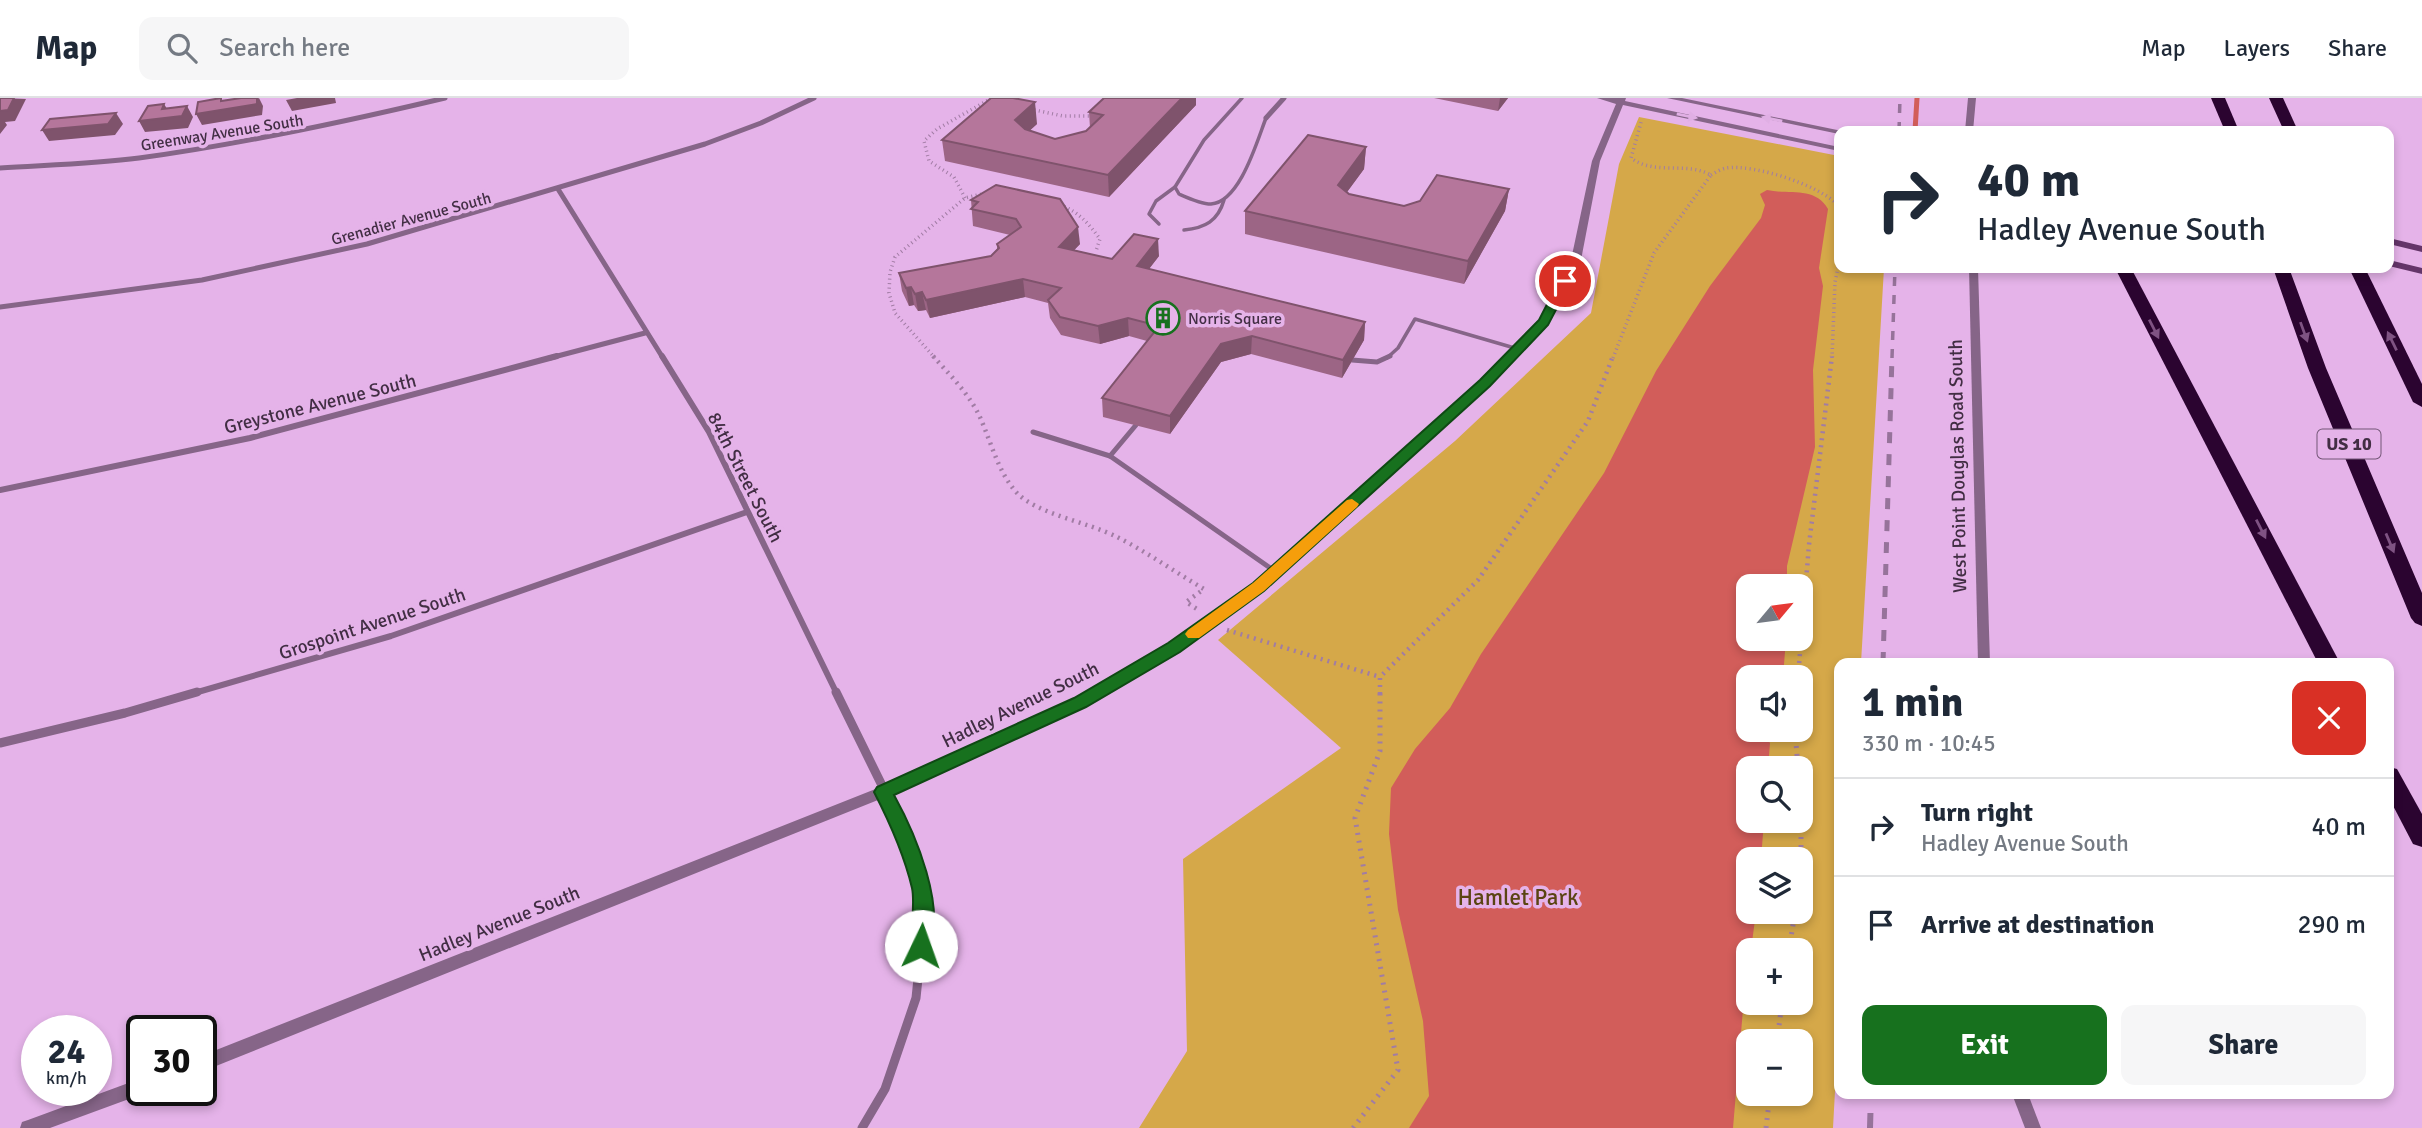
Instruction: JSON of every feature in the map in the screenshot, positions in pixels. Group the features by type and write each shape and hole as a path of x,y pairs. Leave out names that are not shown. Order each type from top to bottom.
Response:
{"highway":[{"path":"2218,98 2230,126"},
{"path":"2276,98 2289,126"},
{"path":"2126,273 2326,658"},
{"name":"US 10","path":"2283,273 2317,368 2422,618"},
{"path":"2359,273 2422,402"},
{"path":"2394,785 2422,838"}],"main road":[{"path":"2394,242 2422,249"},
{"path":"2394,264 2422,271"}],"street":[{"name":"Greenway Avenue South","path":"0,169 136,158 210,147 306,131 445,98"},
{"name":"Grenadier Avenue South","path":"0,307 74,300 231,275 366,244 558,189 783,115 814,98"},
{"path":"1266,118 1284,98"},
{"path":"1601,98 1622,100 1834,148"},
{"path":"1671,98 1834,131"},
{"path":"1969,126 1972,98"},
{"name":"Hadley Avenue South","path":"217,1058 883,792 1080,702 1174,647 1276,572 1485,383 1544,322 1576,260 1596,161 1622,100"},
{"name":"84th Street South","path":"558,189 645,333 709,432 901,824 922,889 924,920 916,998 885,1089 862,1128"},
{"name":"West Point Douglas Road South","path":"1973,273 1984,658"},
{"name":"Greystone Avenue South","path":"0,490 250,438 645,333"},
{"name":"Grospoint Avenue South","path":"0,743 125,713 391,636 747,512"},
{"path":"28,1128 126,1092"},
{"path":"2022,1099 2033,1128"}],"lane":[{"path":"1159,224 1149,214 1151,208 1175,187 1204,140 1242,98"},
{"path":"1184,230 1210,225 1218,218 1224,200 1241,178 1266,118"},
{"path":"1175,187 1179,194 1189,199 1210,204 1224,200"},
{"path":"1352,360 1378,364 1390,360 1415,319 1518,349"},
{"path":"1110,456 1136,425"},
{"path":"1033,432 1110,456 1276,572"}],"path":[{"path":"965,198 953,176 929,163 923,141 937,129 992,98"},
{"path":"985,102 995,105"},
{"path":"1649,108 1639,123 1631,158 1639,165 1652,169 1702,168 1712,175"},
{"path":"1025,109 1063,116 1097,115"},
{"path":"1353,1128 1398,1070 1355,818 1380,751 1380,677 1478,580 1588,421 1654,253 1712,175 1725,169 1744,169 1812,188 1834,198"},
{"path":"1799,665 1809,545 1831,380 1837,273"},
{"path":"1766,1128 1769,1106"}],"green space":[{"name":"Hamlet Park","path":"1639,117 1834,155 1834,273 1884,273 1861,658 1834,658 1833,1128 1139,1128 1187,1051 1183,859 1341,748 1218,640 1455,441 1591,313 1619,164"}],"shaded area":[{"path":"1767,190 1809,194 1823,202 1828,209 1819,268 1823,286 1813,370 1815,447 1787,574 1736,574 1736,651 1785,651 1784,665 1736,665 1736,742 1770,743 1769,756 1736,756 1736,833 1763,833 1762,847 1736,847 1736,924 1754,924 1753,938 1736,938 1736,1015 1743,1015 1741,1029 1736,1029 1733,1128 1409,1128 1429,1096 1423,1021 1398,910 1389,834 1391,788 1415,749 1450,708 1481,654 1604,473 1656,371 1710,286 1761,218 1765,205 1760,194"}],"building":[{"path":"0,98 14,98 8,110 0,111"},
{"path":"221,98 221,101 257,98 257,104 196,114 198,102"},
{"path":"991,98 1035,102 1015,120 1025,129 1055,139 1086,131 1103,115 1089,112 1104,98 1182,98 1108,175 942,140"},
{"path":"164,104 162,109 187,106 182,116 139,121 148,106"},
{"path":"116,113 108,124 42,130 50,119"},
{"path":"1308,135 1366,147 1338,185 1349,194 1404,206 1420,201 1437,175 1509,189 1468,261 1245,211"},
{"name":"Norris Square","path":"996,185 1060,199 1078,227 1059,247 1112,259 1134,234 1158,239 1137,266 1365,322 1343,360 1252,336 1221,344 1170,416 1102,398 1159,326 1128,318 1098,326 1060,317 1048,300 1061,288 1023,279 926,300 922,292 915,294 911,287 906,288 899,273 991,256 999,248 997,244 1021,227 1016,219 971,209 978,202 971,200"}],"waterway":[{"path":"1915,126 1917,98"}],"railway":[{"path":"1899,126 1900,98"},
{"path":"1892,358 1895,273"},
{"path":"1883,658 1892,356"},
{"path":"1870,1128 1871,1099"}],"slow traffic":[{"path":"1193,634 1259,587 1352,504"}],"place":[{"name":"Norris Square","path":"1163,318"}],"route":[{"path":"921,946 924,920 922,889 901,824 883,792 1080,702 1174,647 1259,587 1485,383 1544,322 1565,281"}]}
